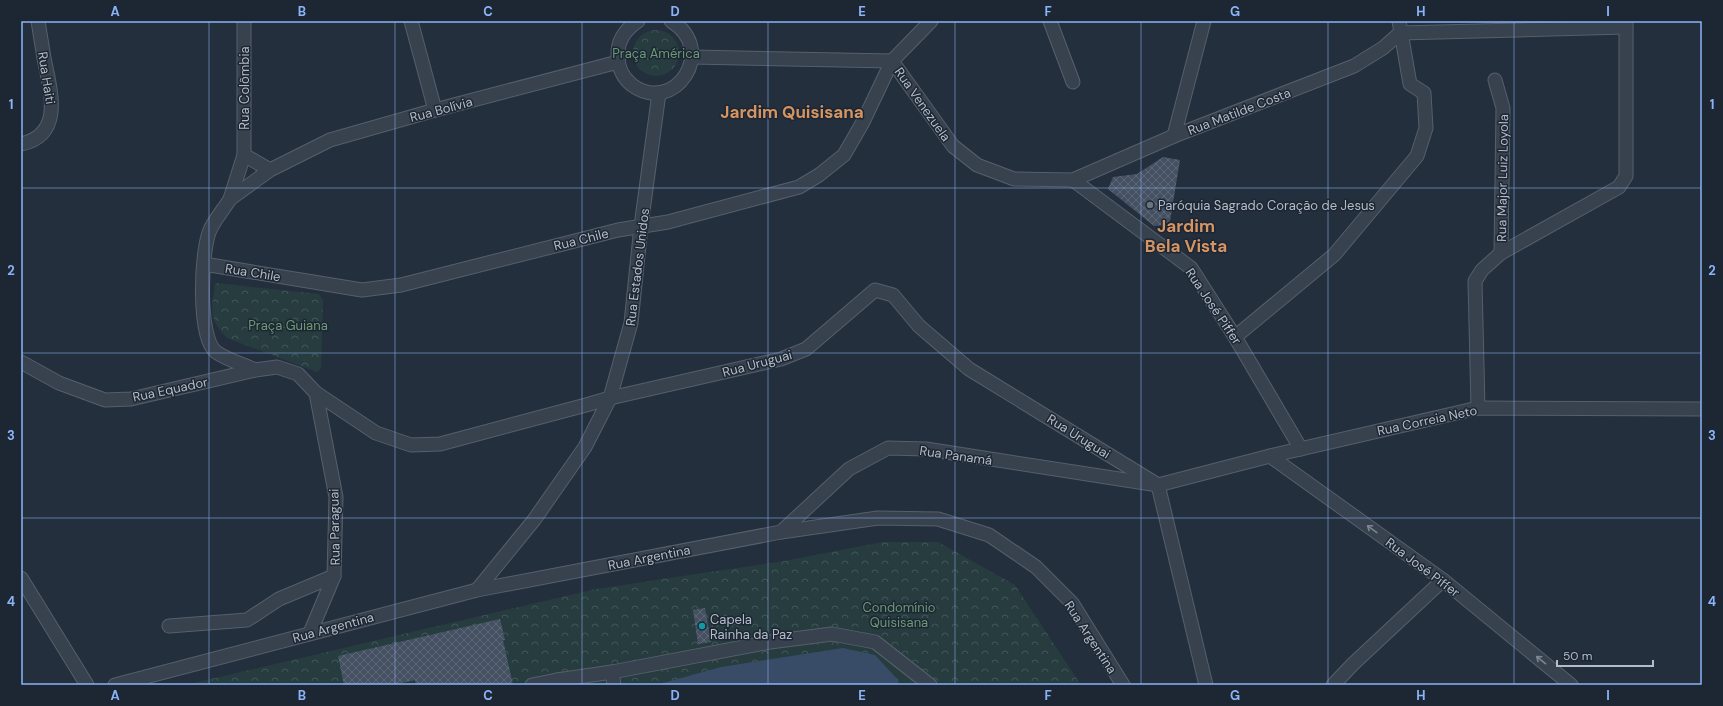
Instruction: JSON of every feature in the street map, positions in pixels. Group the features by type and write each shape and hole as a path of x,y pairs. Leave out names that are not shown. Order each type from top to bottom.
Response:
{"street":[{"name":"Rua Haiti","path":"21,144 32,142 44,131 52,111 52,92 38,21"},
{"name":"Rua Colômbia","path":"230,199 244,155 244,21"},
{"path":"411,21 434,110"},
{"path":"638,21 628,28 621,38 617,50 618,62 622,73 633,85 648,92 659,93 669,90 678,84 686,77 690,67 692,57 690,42 681,23"},
{"name":"Rua Chile","path":"204,264 362,290 402,285 618,230 668,222 799,187 819,175 844,155 863,122 892,61 931,21"},
{"path":"1050,21 1073,82"},
{"path":"1174,136 1204,21"},
{"path":"1235,338 1334,254 1417,156 1426,128 1424,93 1410,84 1399,27 1626,24 1626,176 1619,187 1501,253 1482,270 1475,280 1478,408"},
{"name":"Rua Matilde Costa","path":"1073,180 1174,136 1354,66 1383,48 1399,27"},
{"name":"Rua Venezuela","path":"692,57 892,61 953,146 977,165 1014,179 1073,180"},
{"name":"Rua Bolívia","path":"230,199 270,170 330,140 434,110 618,62"},
{"name":"Rua Major Luiz Loyola","path":"1495,80 1502,108 1501,253"},
{"name":"Rua Estados Unidos","path":"477,590 534,520 585,447 610,398 631,324 641,226 659,93"},
{"path":"244,155 270,170"},
{"name":"Rua José Piffer","path":"1073,180 1191,268 1235,338 1301,449"},
{"path":"230,199 210,230 204,264 202,306 206,332 215,351 255,370"},
{"name":"Rua Uruguai","path":"316,393 376,433 411,445 440,444 610,398 781,359 806,349 875,290 893,295 919,326 969,369 1158,485"},
{"name":"Rua Equador","path":"21,362 59,383 105,400 131,399 255,370 277,367 298,374 316,393"},
{"name":"Rua Paraguai","path":"310,633 334,576 336,497 316,393"},
{"name":"Rua Correia Neto","path":"1158,485 1270,456 1478,408 1702,409"},
{"name":"Rua Panamá","path":"781,532 848,469 888,448 926,449 1158,485"},
{"name":"Rua José Piffer","path":"1270,456 1443,580 1571,685"},
{"path":"1158,485 1206,685"},
{"name":"Rua Argentina","path":"115,685 477,590 781,532 878,518 938,519 989,535 1036,567 1072,603 1123,685"},
{"path":"169,626 247,620 279,599 334,576"},
{"path":"21,578 87,685"},
{"path":"1333,685 1353,664 1443,580"},
{"path":"532,685 557,683 716,651 832,634 875,642 930,685"},
{"path":"612,672 614,685"}],"green space":[{"name":"Praça América","path":"651,30 661,30 669,34 675,40 679,48 679,58 675,66 669,72 661,76 651,76 643,72 637,66 633,58 633,48 637,40 643,34"},
{"name":"Praça Guiana","path":"215,283 319,294 323,300 321,368 317,372 227,338 216,325 212,313"},
{"name":"Condomínio Quisisana","path":"883,542 938,542 1015,585 1081,685 185,685 596,589 784,561"}],"water":[{"path":"843,648 875,655 898,680 899,685 662,685 663,683 721,667"}],"building":[{"name":"Paróquia Sagrado Coração de Jesus","path":"1163,157 1180,160 1170,221 1164,225 1154,226 1108,189 1113,177 1137,174"},
{"name":"Capela Rainha da Paz","path":"705,608 711,642 698,644 693,610"},
{"path":"500,619 513,685 416,685 415,680 392,685 344,685 338,656"}],"place":[{"name":"Paróquia Sagrado Coração de Jesus","path":"1150,205"},
{"name":"Capela Rainha da Paz","path":"702,626"}],"district":[{"name":"Jardim Quisisana","path":"792,112"},
{"name":"Jardim Bela Vista","path":"1186,236"}]}
